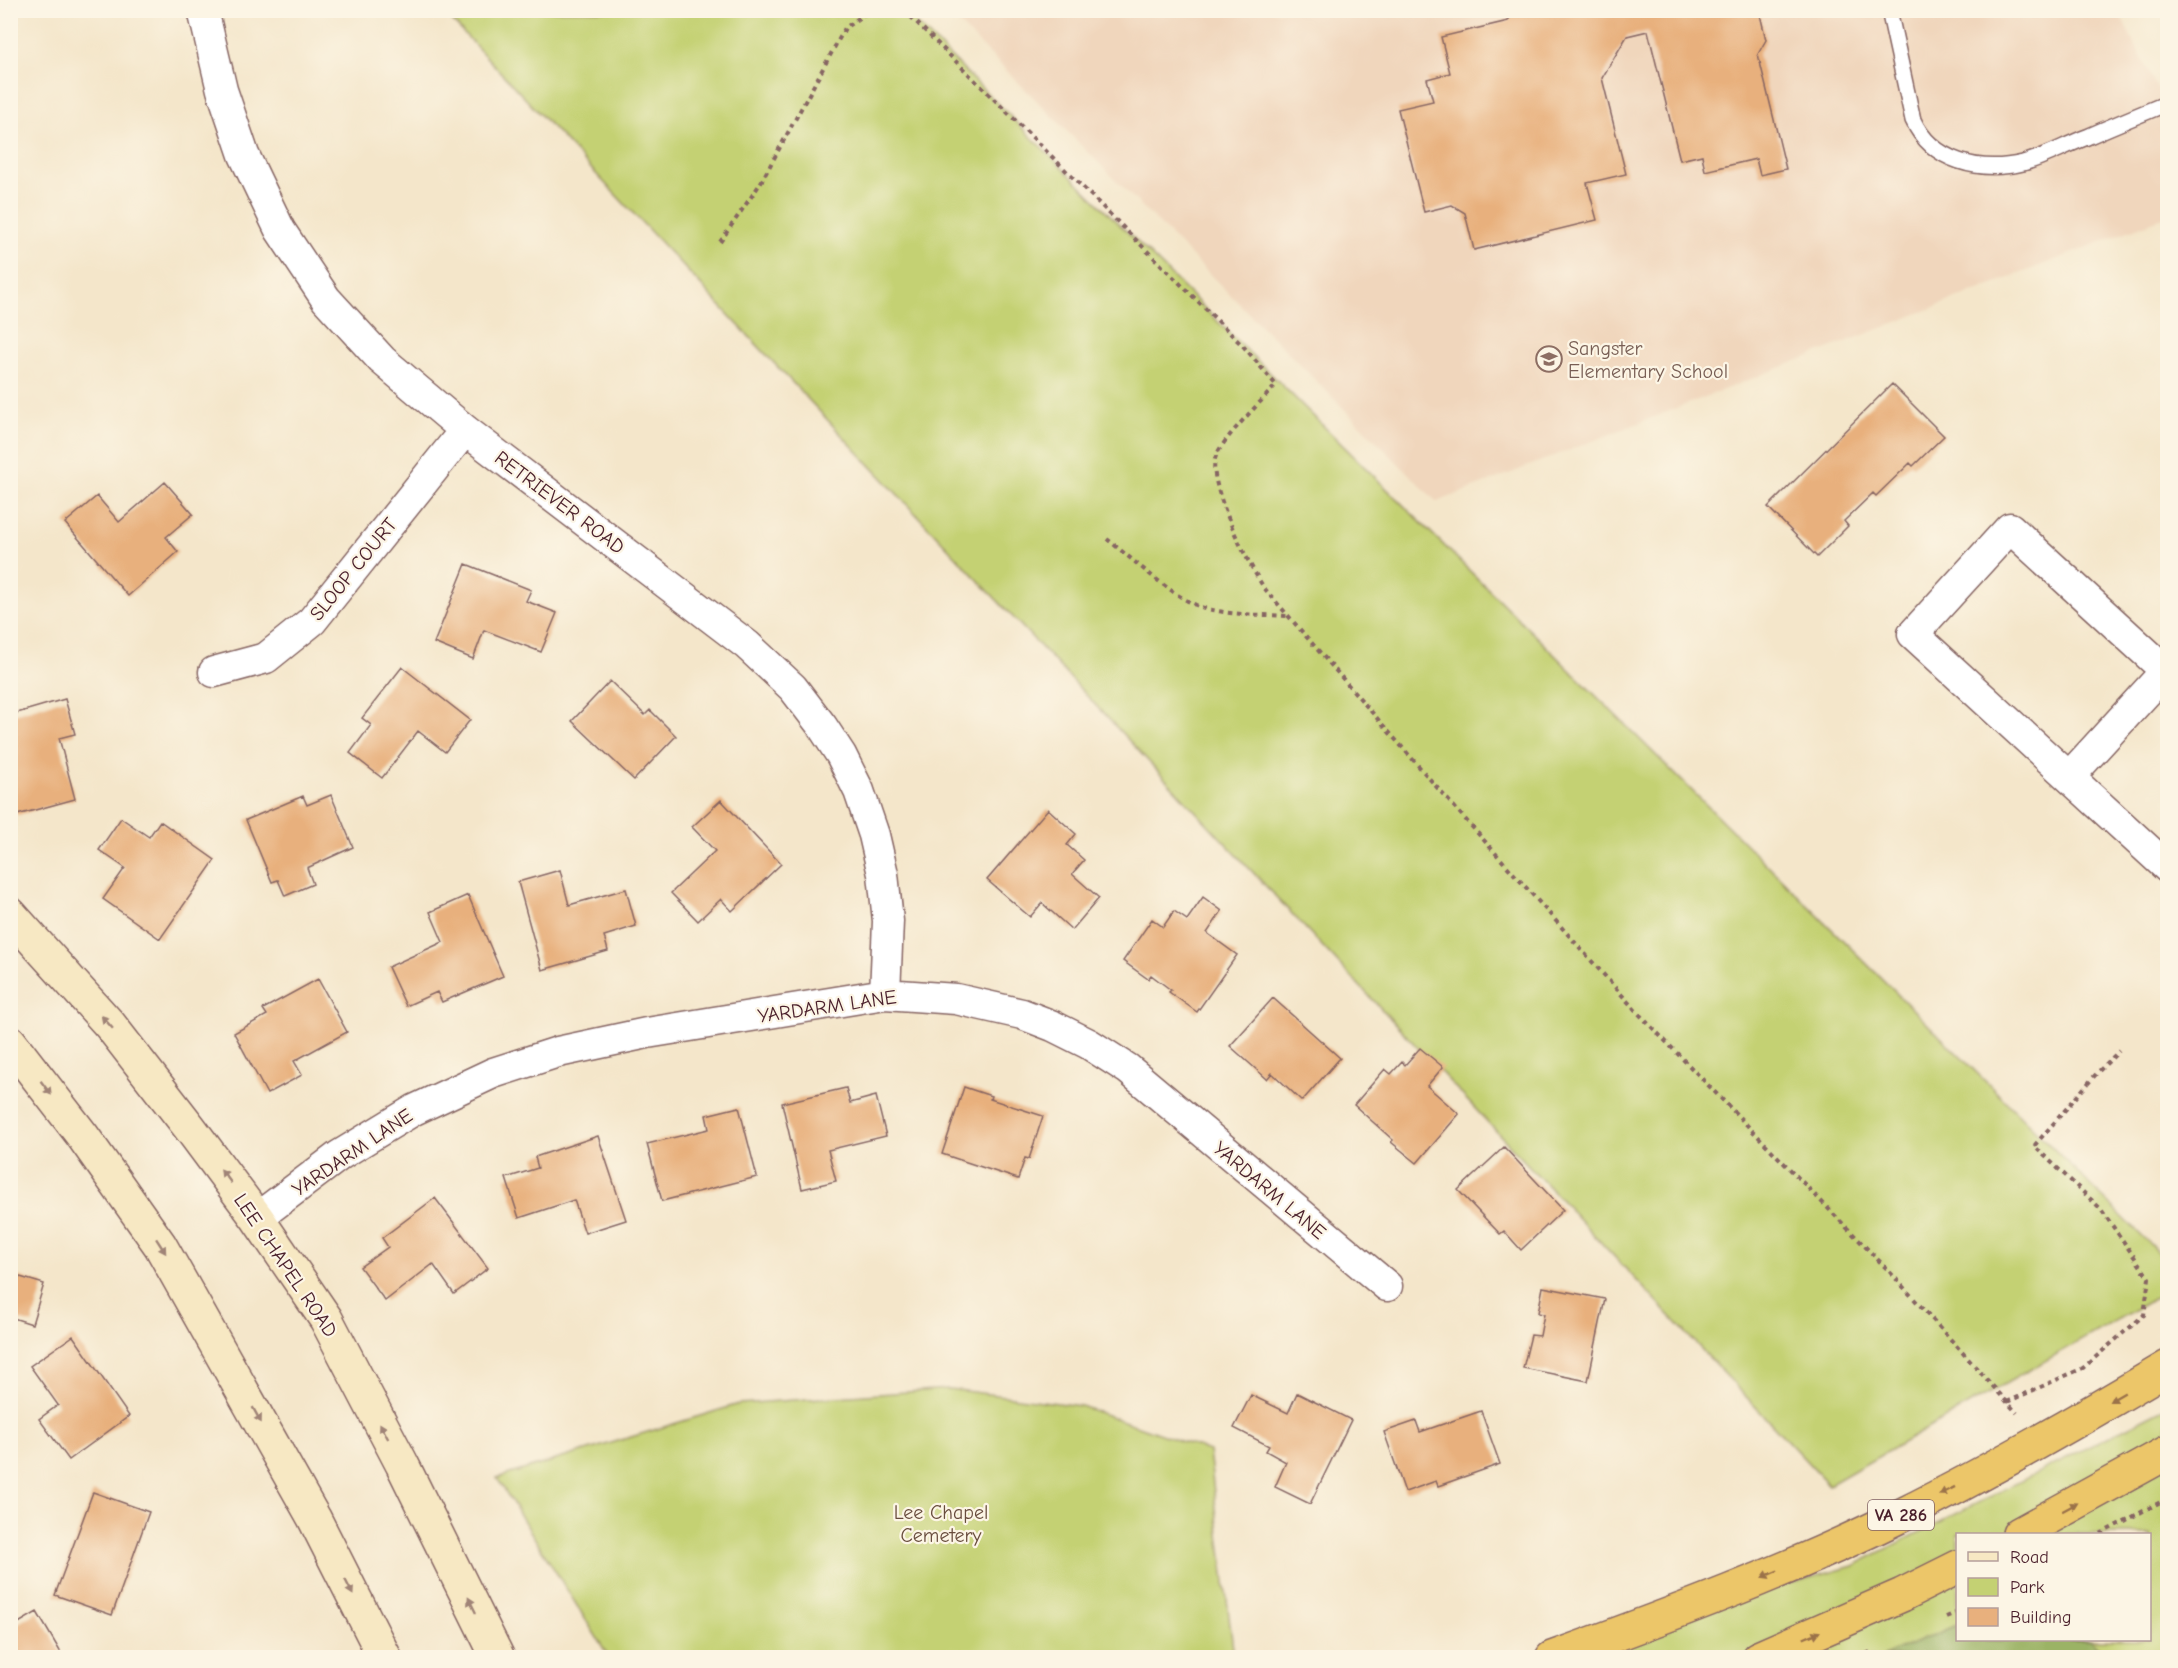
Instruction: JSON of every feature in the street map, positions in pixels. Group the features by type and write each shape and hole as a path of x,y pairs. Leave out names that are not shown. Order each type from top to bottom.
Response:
{"highway":[{"name":"VA 286","path":"1552,1658 1696,1604 1910,1511 2042,1441 2168,1367"},
{"path":"2021,1533 2168,1452"},
{"path":"1758,1658 1902,1595 1956,1568"}],"main road":[{"name":"LEE CHAPEL ROAD","path":"10,914 110,1026 190,1128 257,1218 326,1319 402,1464 498,1658"},
{"path":"10,1042 82,1135 160,1245 314,1518 386,1658"}],"street":[{"name":"RETRIEVER ROAD","path":"203,10 222,90 244,155 280,230 326,298 382,360 465,430 747,645 793,688 822,726 841,755 858,791 883,874 888,921 885,994"},
{"name":"SLOOP COURT","path":"214,672 266,658 301,632 465,430"},
{"path":"2069,777 2166,671 2010,528 1913,634 2168,868"},
{"name":"YARDARM LANE","path":"257,1218 349,1149 414,1110 493,1073 558,1052 647,1033 885,994 956,999 1011,1012 1053,1026 1089,1044 1128,1069 1387,1286"}],"lane":[{"path":"1889,10 1916,128 1930,145 1964,162 1996,166 2023,163 2168,103"}],"path":[{"path":"720,242 760,184 845,28 870,10"},
{"path":"904,10 1244,347 1276,385 1220,447 1214,462 1214,473 1251,568 1287,616 1637,1012 1888,1270 2042,1441"},
{"path":"1107,539 1169,588 1197,605 1227,611 1287,616"},
{"path":"2007,1402 2083,1368 2144,1315 2149,1278 2100,1208 2034,1146 2119,1051"},
{"path":"2102,1533 2168,1498"}],"shaded area":[{"name":"Sangster Elementary School","path":"947,11 2118,11 2167,108 2167,216 1437,502"}],"green space":[{"path":"443,11 904,11 2167,1261 2167,1291 1829,1485"},
{"name":"Lee Chapel Cemetery","path":"949,1389 1081,1406 1209,1451 1234,1657 609,1657 497,1478 739,1404"},
{"path":"2167,1407 2167,1657 1524,1658 1853,1566"},
{"path":"1956,1625 1956,1641 2091,1641 2109,1657 1882,1657"}],"building":[{"path":"1514,10 1759,10 1766,40 1758,54 1786,169 1760,175 1756,159 1705,171 1702,155 1680,160 1648,31 1627,36 1602,78 1626,174 1587,183 1597,220 1474,250 1465,213 1452,205 1424,212 1398,109 1433,101 1427,79 1450,73 1441,37 1508,21"},
{"path":"1892,384 1944,436 1913,466 1910,463 1876,496 1873,493 1844,521 1848,526 1817,557 1768,507"},
{"path":"165,482 193,514 166,537 178,552 128,596 65,523 97,496 119,522"},
{"path":"466,564 531,590 526,601 557,613 541,652 484,630 473,659 434,643"},
{"path":"402,667 470,720 445,752 418,731 382,778 350,753 371,725 362,718"},
{"path":"610,681 645,715 650,710 676,736 634,780 572,721"},
{"path":"65,699 75,734 59,738 75,799 17,815 10,790 10,715"},
{"path":"331,795 353,847 307,868 313,884 285,896 278,880 272,882 246,820 303,796 307,805"},
{"path":"721,800 781,864 732,911 721,899 698,921 671,893 715,851 692,827"},
{"path":"1048,809 1076,834 1067,845 1084,860 1072,874 1099,898 1072,930 1042,903 1030,917 987,880"},
{"path":"121,818 149,837 160,821 215,860 160,939 103,899 125,868 99,850"},
{"path":"560,870 569,905 626,889 636,926 604,936 608,951 542,970 518,882"},
{"path":"468,895 503,976 442,1002 437,992 406,1006 388,967 443,942 430,912"},
{"path":"1203,897 1222,911 1207,933 1237,955 1197,1012 1169,992 1171,990 1151,975 1148,979 1123,961 1152,919 1163,927 1174,911 1187,920"},
{"path":"318,979 347,1032 294,1061 302,1075 267,1094 234,1033 267,1015 263,1009"},
{"path":"1273,998 1340,1058 1302,1101 1272,1073 1267,1079 1230,1046"},
{"path":"1420,1048 1443,1067 1427,1086 1459,1114 1417,1163 1391,1142 1393,1140 1354,1105 1385,1069 1391,1074 1402,1062 1405,1065"},
{"path":"964,1087 991,1096 990,1099 1043,1116 1029,1159 1025,1158 1018,1179 942,1154"},
{"path":"846,1088 850,1103 876,1096 886,1136 828,1150 836,1181 802,1189 782,1103"},
{"path":"739,1107 757,1177 662,1201 647,1144 709,1129 706,1115"},
{"path":"598,1136 626,1220 585,1233 574,1200 519,1218 506,1178 538,1168 535,1157"},
{"path":"1504,1147 1563,1210 1521,1250 1504,1231 1500,1234 1458,1190"},
{"path":"435,1198 488,1268 454,1294 433,1264 385,1301 360,1267 388,1247 382,1238"},
{"path":"10,1274 44,1284 32,1324 10,1317"},
{"path":"1543,1287 1605,1299 1588,1381 1523,1368 1531,1335 1540,1336 1544,1314 1538,1313"},
{"path":"73,1336 129,1416 69,1460 39,1419 58,1405 30,1366"},
{"path":"1297,1393 1351,1420 1310,1504 1275,1487 1286,1462 1266,1451 1269,1446 1234,1428 1251,1395 1288,1413"},
{"path":"1481,1411 1500,1464 1438,1486 1436,1481 1405,1492 1384,1432 1416,1421 1420,1432"},
{"path":"93,1492 149,1512 112,1615 55,1595"},
{"path":"37,1612 64,1658 10,1658 10,1628"}],"place":[{"name":"Sangster Elementary School","path":"1549,359"}]}
